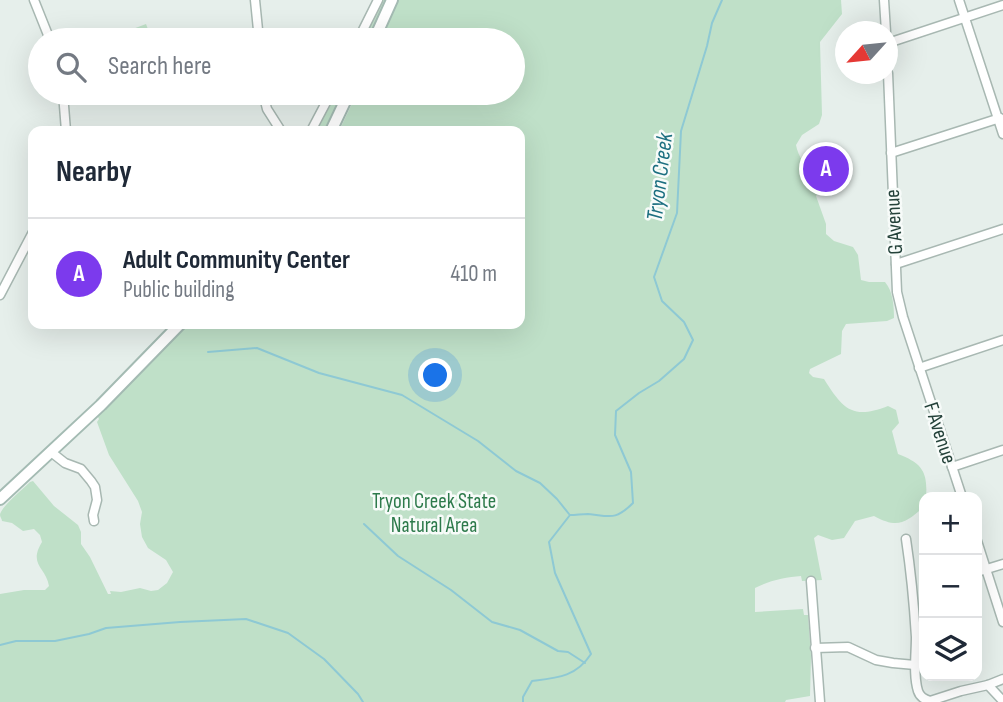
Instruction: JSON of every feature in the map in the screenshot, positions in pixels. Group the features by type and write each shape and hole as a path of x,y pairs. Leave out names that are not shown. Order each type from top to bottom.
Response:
{"main road":[{"path":"379,28 392,0"},
{"path":"333,126 343,105"},
{"path":"0,499 95,410 175,329"}],"street":[{"path":"34,0 45,28"},
{"path":"255,0 258,28"},
{"path":"364,28 378,0"},
{"path":"884,0 885,21"},
{"path":"959,0 1000,118 1003,134"},
{"path":"898,39 1003,5"},
{"name":"G Avenue","path":"888,84 898,301 919,368"},
{"path":"64,105 65,126"},
{"path":"266,105 278,126"},
{"path":"314,126 325,105"},
{"path":"891,153 1000,118"},
{"path":"896,264 1003,229"},
{"path":"0,295 28,241"},
{"path":"919,368 1003,340"},
{"name":"F Avenue","path":"919,368 960,492"},
{"path":"952,467 1003,450"},
{"path":"51,452 65,463 81,469 95,487 97,500 94,521"},
{"path":"906,539 914,593 915,665 919,694 930,701 1003,679"},
{"path":"982,571 1003,564"},
{"path":"982,573 1003,622"},
{"path":"811,581 820,702"},
{"path":"914,593 919,592"},
{"path":"815,648 848,647 876,660 915,665"},
{"path":"988,685 1003,701"}],"green space":[{"path":"380,0 387,0 374,28 367,28"},
{"name":"Tryon Creek State Natural Area","path":"398,0 841,0 842,14 820,42 822,115 819,124 802,135 796,145 809,169 832,185 816,196 826,224 826,234 834,241 853,247 858,255 861,280 885,282 891,294 894,318 887,321 846,324 842,331 841,354 810,369 809,373 813,377 824,379 843,404 857,412 888,406 896,410 899,423 892,431 898,454 913,461 922,470 926,492 919,492 919,511 906,520 895,523 874,516 855,521 844,538 832,540 818,535 814,538 822,580 802,581 801,576 783,578 755,588 755,612 803,609 804,615 808,615 810,696 785,702 0,702 0,594 45,590 49,586 37,561 42,542 40,535 34,529 23,531 12,523 2,521 0,516 8,503 30,482 33,481 54,506 78,525 81,544 108,594 111,594 110,591 140,588 158,590 167,583 173,572 166,560 148,548 142,537 142,512 138,501 109,455 97,415 184,329 525,329 525,126 341,126 351,105 525,105 525,28 385,28"},
{"path":"328,105 339,105 329,126 317,126"}],"waterway":[{"name":"Tryon Creek","path":"523,702 532,681 572,672 591,654 555,573 549,542 570,515 612,516 621,513 633,503 631,472 615,435 616,411 659,381 684,359 693,340 684,322 662,301 654,277 677,213 681,131 712,23 722,0"},
{"path":"208,352 257,348 319,373 402,395 478,441 516,471 540,483 569,514"},
{"path":"364,524 398,556 451,590 492,622 520,630 558,651 568,652 585,663"},
{"path":"0,645 16,641 55,641 106,628 246,619 288,633 324,659 363,702"}],"place":[{"name":"Adult Community Center","path":"826,169"}]}
